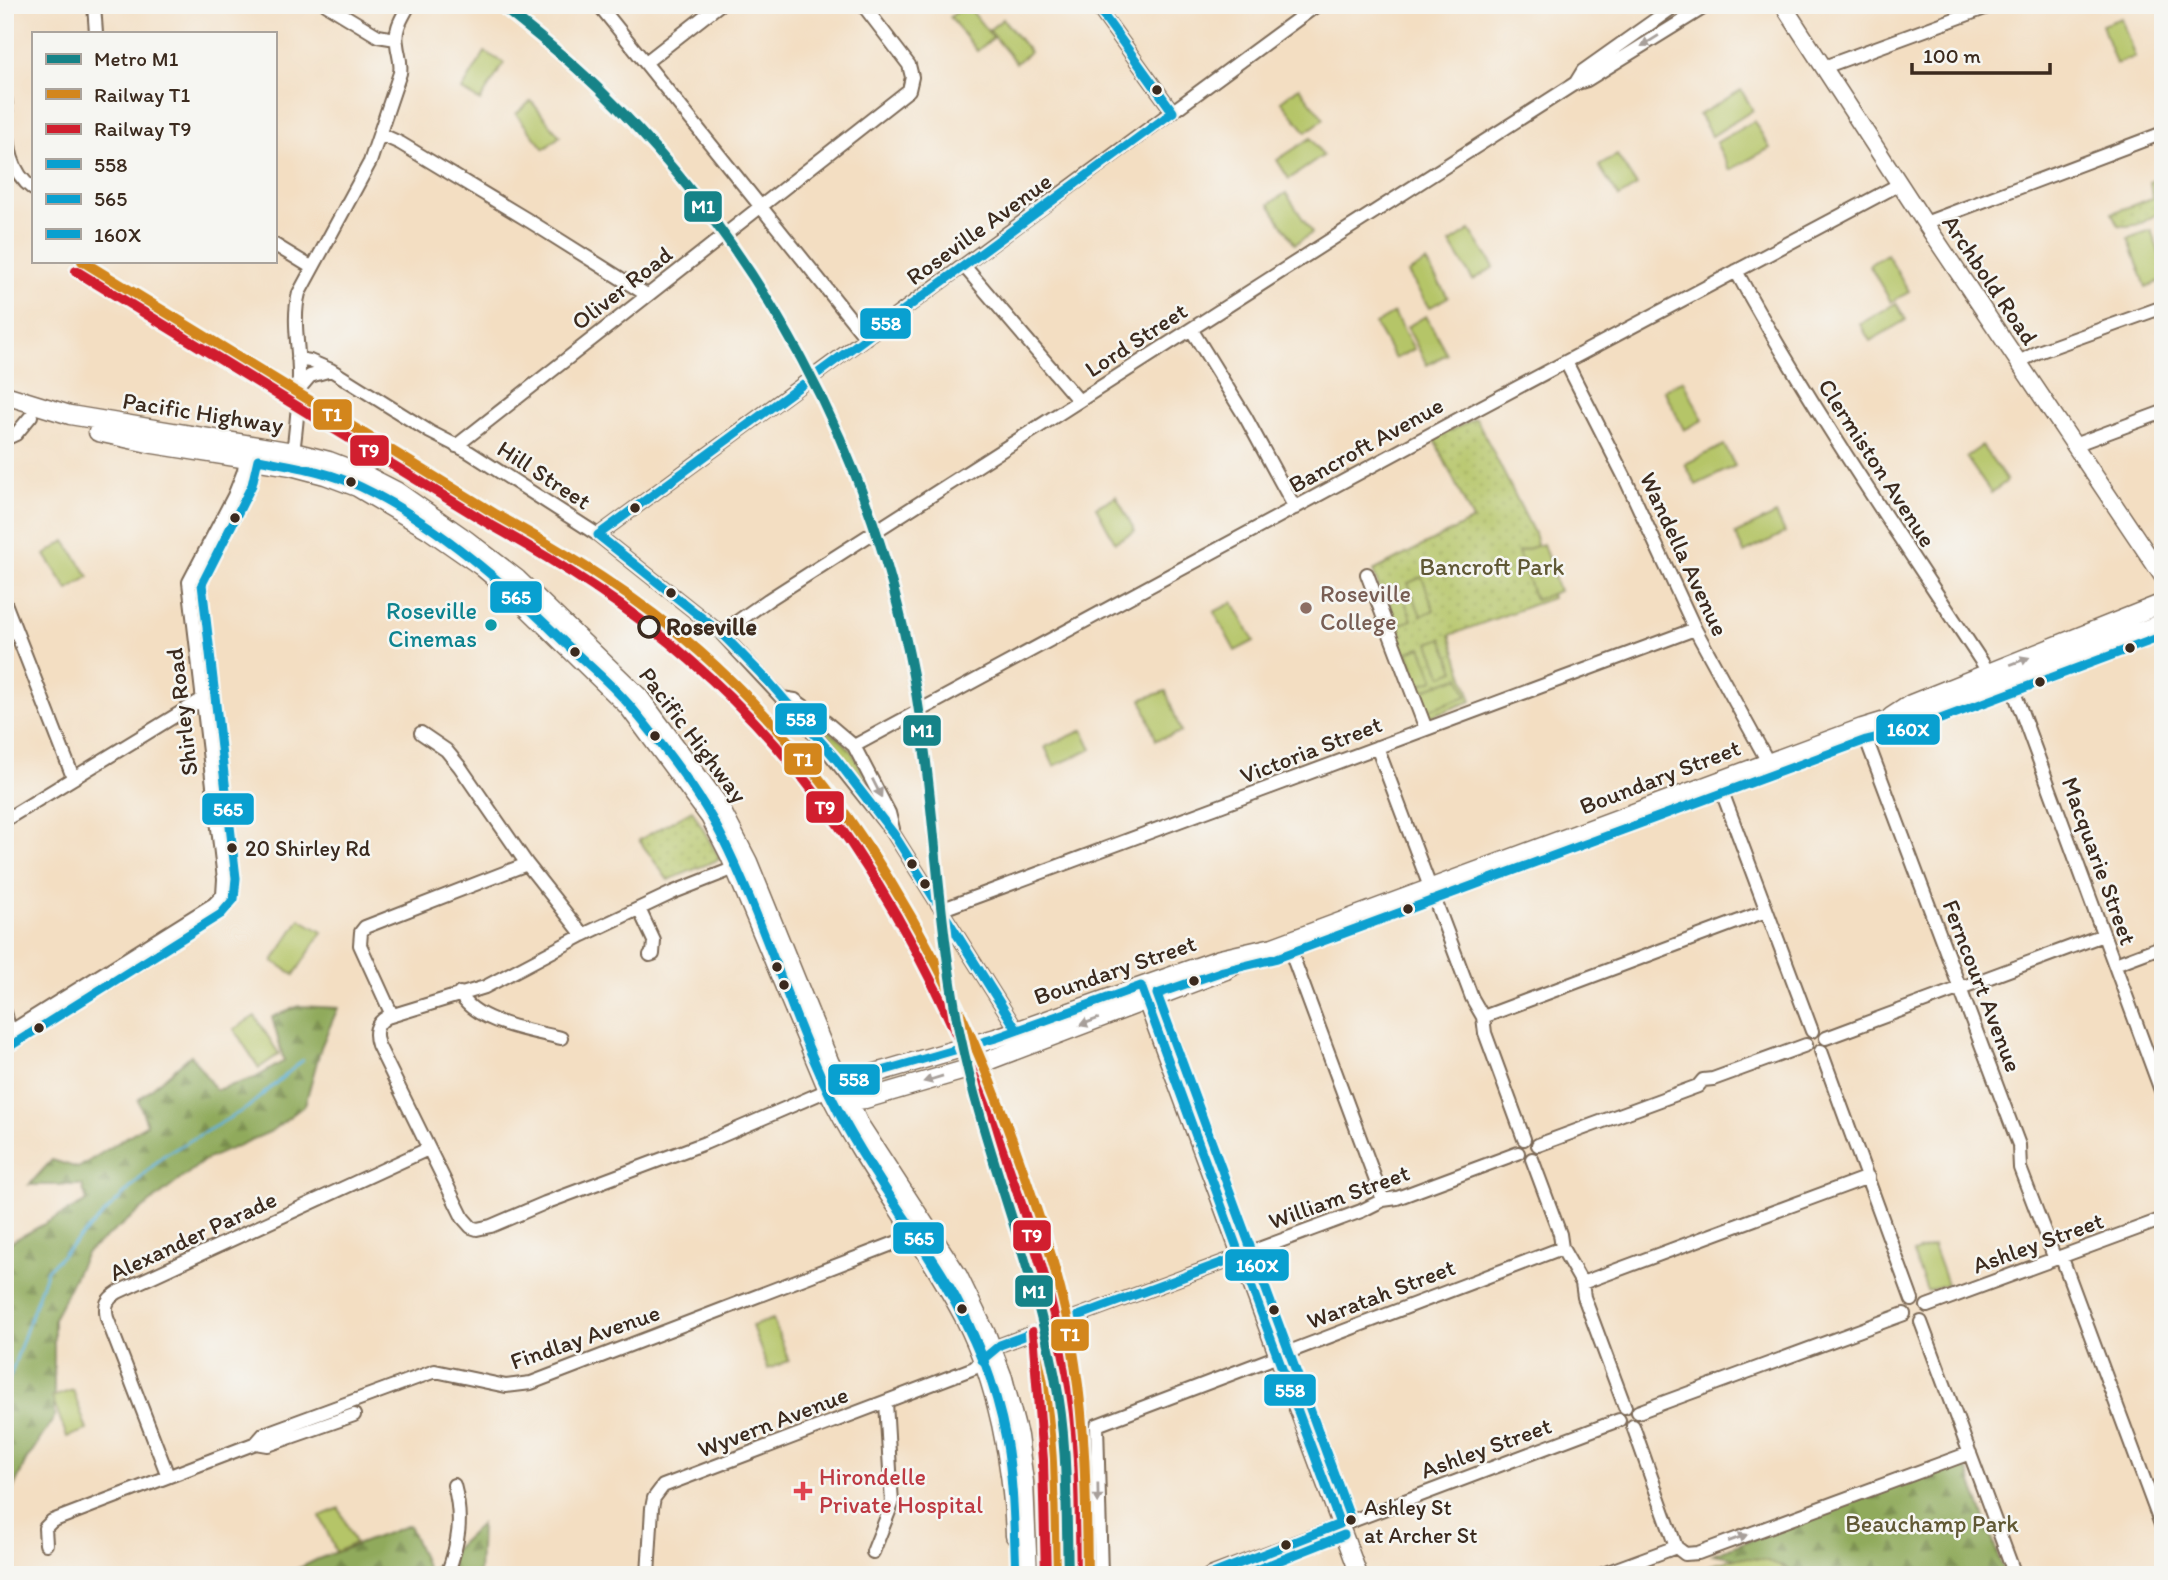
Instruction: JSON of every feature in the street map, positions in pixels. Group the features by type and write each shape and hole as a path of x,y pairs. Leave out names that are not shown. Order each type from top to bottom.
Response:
{"highway":[{"name":"Pacific Highway","path":"5,395 70,415 247,452 292,459 330,461 363,474 397,491 517,579 639,698 718,804 839,1092 851,1137 921,1233 958,1276 988,1356 1011,1406 1024,1482 1028,1575"},
{"name":"Pacific Highway","path":"5,407 31,416 148,443 247,452"},
{"name":"Boundary Street","path":"1885,720 1911,704 2163,603"},
{"name":"Boundary Street","path":"839,1092 858,1077 950,1053 1017,1030 1226,970 1255,953 1768,762 1885,720 1915,716 2163,624"},
{"name":"Boundary Street","path":"839,1092 870,1098 961,1071 1143,993"},
{"name":"Pacific Highway","path":"988,1356 1014,1514 1017,1575"}],"main road":[{"name":"Archbold Road","path":"1783,5 1925,223 2163,577"},
{"path":"1143,993 1359,1575"}],"street":[{"path":"94,5 96,32"},
{"path":"327,5 378,36 396,39"},
{"path":"292,459 301,381 297,303 312,267 370,162 401,67 396,39 398,24 409,5"},
{"path":"599,5 866,338"},
{"path":"646,62 719,5"},
{"name":"Oliver Road","path":"456,446 900,98 912,85 909,65 863,5"},
{"path":"1096,5 1172,112"},
{"name":"Roseville Avenue","path":"598,535 1317,5"},
{"name":"Lord Street","path":"1574,84 1583,71 1676,5"},
{"name":"Lord Street","path":"721,633 768,600 1574,84 1587,80 1708,5"},
{"path":"1824,67 1993,5"},
{"path":"5,97 11,161 17,174 32,188"},
{"path":"1925,223 2163,133"},
{"path":"380,134 400,143 647,295"},
{"name":"Bancroft Avenue","path":"854,746 1900,184"},
{"path":"276,247 312,267"},
{"path":"964,266 1079,401"},
{"name":"Clermiston Avenue","path":"1736,271 1820,417 1989,673"},
{"path":"2019,362 2038,352 2163,307"},
{"path":"1191,329 1295,508"},
{"name":"Hill Street","path":"298,359 331,370 469,452 598,535 721,633 836,759 893,833 1017,1030"},
{"name":"Wandella Avenue","path":"1566,362 1625,478 1695,629 1768,762"},
{"path":"301,381 316,373 331,370"},
{"path":"2074,445 2163,412"},
{"path":"5,439 16,434 31,416"},
{"name":"Shirley Road","path":"8,1033 214,904 223,895 224,878 189,582 234,496 244,471 247,452"},
{"path":"1369,580 1426,729"},
{"path":"6,604 73,777"},
{"name":"Victoria Street","path":"943,909 1695,629"},
{"name":"Macquarie Street","path":"2010,681 2163,1096"},
{"path":"782,698 795,700 854,746 889,813 893,833"},
{"path":"5,820 201,700"},
{"name":"Ferncourt Avenue","path":"1862,728 2019,1145 2020,1168 2053,1254 2063,1261 2163,1530"},
{"path":"421,733 446,750 527,864 583,936"},
{"path":"1377,747 1472,998 1483,1017 1485,1033 1524,1139"},
{"path":"1718,781 1812,1031"},
{"path":"392,1015 360,945 361,932 365,927 527,864"},
{"path":"742,865 639,909 485,987 392,1015 378,1023 376,1039 466,1223 477,1228 491,1226 839,1092"},
{"path":"639,909 654,941 653,954 650,956"},
{"path":"1483,1017 1766,911"},
{"path":"1826,1038 2103,934"},
{"path":"2115,964 2163,946"},
{"path":"1273,947 1292,955 1383,1200"},
{"path":"460,993 464,1003 482,1015 561,1038"},
{"path":"5,1012 8,1033"},
{"path":"1812,1031 1819,1031 1826,1038 1826,1045 1821,1051 1812,1052 1806,1045 1805,1039 1812,1031"},
{"path":"1538,1145 1698,1086 1703,1080 1713,1079 1806,1045"},
{"path":"1821,1051 1912,1300"},
{"path":"1524,1139 1533,1139 1538,1145 1538,1153 1532,1159 1524,1158 1518,1153 1519,1143 1524,1139"},
{"name":"Alexander Parade","path":"168,1476 107,1318 105,1306 108,1300 428,1149"},
{"name":"William Street","path":"988,1356 1000,1345 1361,1211 1383,1200 1397,1198 1518,1153"},
{"path":"1532,1159 1560,1234 1562,1248 1582,1283 1584,1297 1625,1408"},
{"path":"1582,1283 1868,1177"},
{"name":"Ashley Street","path":"1927,1306 2163,1219"},
{"name":"Findlay Avenue","path":"256,1443 259,1438 275,1430 435,1371 506,1386 531,1382 921,1233"},
{"name":"Waratah Street","path":"1101,1575 1097,1425 1562,1248"},
{"path":"1912,1300 1923,1301 1927,1306 1928,1314 1921,1322 1911,1322 1904,1314 1905,1306 1912,1300"},
{"path":"1638,1412 1904,1314"},
{"path":"1921,1322 2015,1575"},
{"name":"Wyvern Avenue","path":"648,1575 652,1508 654,1499 663,1486 974,1368 988,1356"},
{"path":"873,1552 892,1504 887,1402"},
{"path":"1632,1407 1638,1412 1639,1420 1633,1426 1625,1427 1619,1420 1620,1412 1625,1408 1632,1407"},
{"name":"Findlay Avenue","path":"46,1544 45,1528 52,1521 256,1443 268,1445 354,1415"},
{"name":"Ashley Street","path":"1209,1575 1619,1420"},
{"path":"1633,1426 1676,1547 1685,1554 1698,1553 1970,1453"},
{"path":"447,1575 459,1524 460,1509 454,1485"},
{"path":"1600,1575 1676,1547"}],"green space":[{"path":"967,5 993,38 977,51 950,17"},
{"path":"2121,18 2135,57 2116,64 2102,25"},
{"path":"1003,19 1030,52 1016,63 989,30"},
{"path":"485,52 504,63 480,101 462,90"},
{"path":"1299,87 1324,119 1306,132 1281,101"},
{"path":"1741,90 1753,110 1712,136 1699,115"},
{"path":"531,101 560,136 544,149 516,114"},
{"path":"1754,121 1770,148 1730,170 1716,143"},
{"path":"1311,138 1323,156 1289,179 1277,160"},
{"path":"1617,155 1637,186 1619,197 1599,166"},
{"path":"2163,177 2163,209 2137,225 2118,225 2112,213 2152,198 2150,182"},
{"path":"1286,193 1312,233 1295,244 1269,204"},
{"path":"1470,230 1494,267 1473,280 1450,243"},
{"path":"2151,230 2163,263 2163,280 2146,287 2128,238"},
{"path":"1887,254 1909,292 1891,302 1869,265"},
{"path":"1426,262 1448,297 1429,308 1408,273"},
{"path":"1896,303 1906,320 1870,341 1860,324"},
{"path":"1394,313 1414,349 1395,359 1375,324"},
{"path":"1426,316 1447,354 1427,365 1407,327"},
{"path":"1683,380 1703,420 1684,430 1664,390"},
{"name":"Bancroft Park","path":"1476,418 1534,533 1552,598 1450,635 1472,701 1425,718 1373,571 1473,520 1434,439"},
{"path":"1724,445 1735,466 1696,485 1685,464"},
{"path":"1982,446 2007,481 1991,493 1966,457"},
{"path":"1116,496 1135,531 1115,542 1096,507"},
{"path":"1776,514 1785,533 1744,553 1735,534"},
{"path":"65,541 89,577 68,590 45,555"},
{"path":"1543,544 1559,591 1535,600 1518,552"},
{"path":"1422,577 1434,610 1421,616 1408,583"},
{"path":"1399,587 1412,620 1398,625 1385,592"},
{"path":"1233,602 1254,641 1235,651 1214,612"},
{"path":"1442,638 1455,671 1442,676 1429,643"},
{"path":"1421,647 1434,680 1420,685 1408,652"},
{"path":"1460,677 1467,696 1425,711 1418,692"},
{"path":"1166,691 1181,732 1156,740 1142,699"},
{"path":"792,702 852,752 886,815 832,747"},
{"path":"1083,730 1092,749 1054,766 1045,747"},
{"path":"692,810 720,859 668,880 639,840"},
{"path":"300,919 322,932 294,975 273,961"},
{"path":"299,1006 338,1008 321,1047 305,1105 270,1132 205,1160 86,1253 54,1319 54,1418 26,1461 5,1506 5,1245 87,1201 82,1185 29,1185 52,1160 78,1168 147,1124 138,1100 191,1055 216,1090 255,1078 284,1061 272,1017"},
{"path":"255,1016 279,1054 259,1068 234,1029"},
{"path":"1933,1246 1947,1284 1927,1291 1913,1253"},
{"path":"773,1319 789,1361 768,1369 752,1326"},
{"path":"73,1390 87,1430 67,1437 52,1397"},
{"name":"Beauchamp Park","path":"1955,1463 1968,1471 2005,1575 1798,1575 1784,1566 1713,1554"},
{"path":"339,1508 355,1543 336,1552 320,1516"},
{"path":"481,1524 479,1575 285,1575 318,1559 409,1525 429,1573"},
{"path":"1736,1558 1768,1561 1798,1575 1695,1575 1708,1566"}],"waterway":[{"path":"5,1391 47,1270 163,1156 247,1108 303,1060"}],"metro line":[{"name":"M1","path":"500,5 599,89 657,150 710,216 758,285 801,358 838,434 869,512 894,593 913,675 946,945 960,1035 982,1121 1034,1291 1055,1377 1064,1451 1068,1575"}],"rail line":[{"name":"T1","path":"84,262 576,561 652,612 699,651 753,703 802,758 848,817 889,879 926,943 959,1010 989,1078 1042,1228 1065,1309 1079,1390 1085,1469 1087,1575"},
{"name":"T9","path":"76,271 619,604 690,660 744,711 793,766 838,824 915,949 948,1015 977,1083 1030,1231 1053,1311 1067,1392 1073,1470 1075,1575"},
{"name":"T1","path":"1045,1331 1055,1459 1058,1575"},
{"name":"T9","path":"1033,1332 1043,1460 1046,1575"}],"transit line":[{"name":"558","path":"1096,5 1173,112"},
{"name":"558","path":"598,535 1173,112"},
{"name":"565","path":"12,1045 221,914 234,899 236,878 202,584 252,485 258,459 336,477 389,501 468,556 607,681 667,752 712,819 754,908 830,1095 859,1149 946,1280 983,1357 1002,1419 1009,1456 1016,1575"},
{"name":"558","path":"598,535 721,633 768,681 836,759 893,833 1017,1030"},
{"name":"160X","path":"1351,1520 1157,994 1223,971 1277,958 1866,740 1919,727 2163,636"},
{"name":"558","path":"1141,986 1240,1256 1000,1345 982,1360 948,1290 846,1125 828,1090 858,1078 996,1038 1141,986"},
{"name":"558","path":"1240,1256 1340,1524"},
{"name":"558","path":"1210,1575 1340,1524"},
{"name":"160X","path":"1243,1575 1344,1535"}],"place":[{"name":"Roseville College","path":"1306,608"},
{"name":"Roseville Cinemas","path":"491,625"},
{"name":"Roseville","path":"649,627"},
{"name":"20 Shirley Rd","path":"232,848"},
{"name":"Hirondelle Private Hospital","path":"803,1491"},
{"name":"Ashley St at Archer St","path":"1351,1520"}]}
